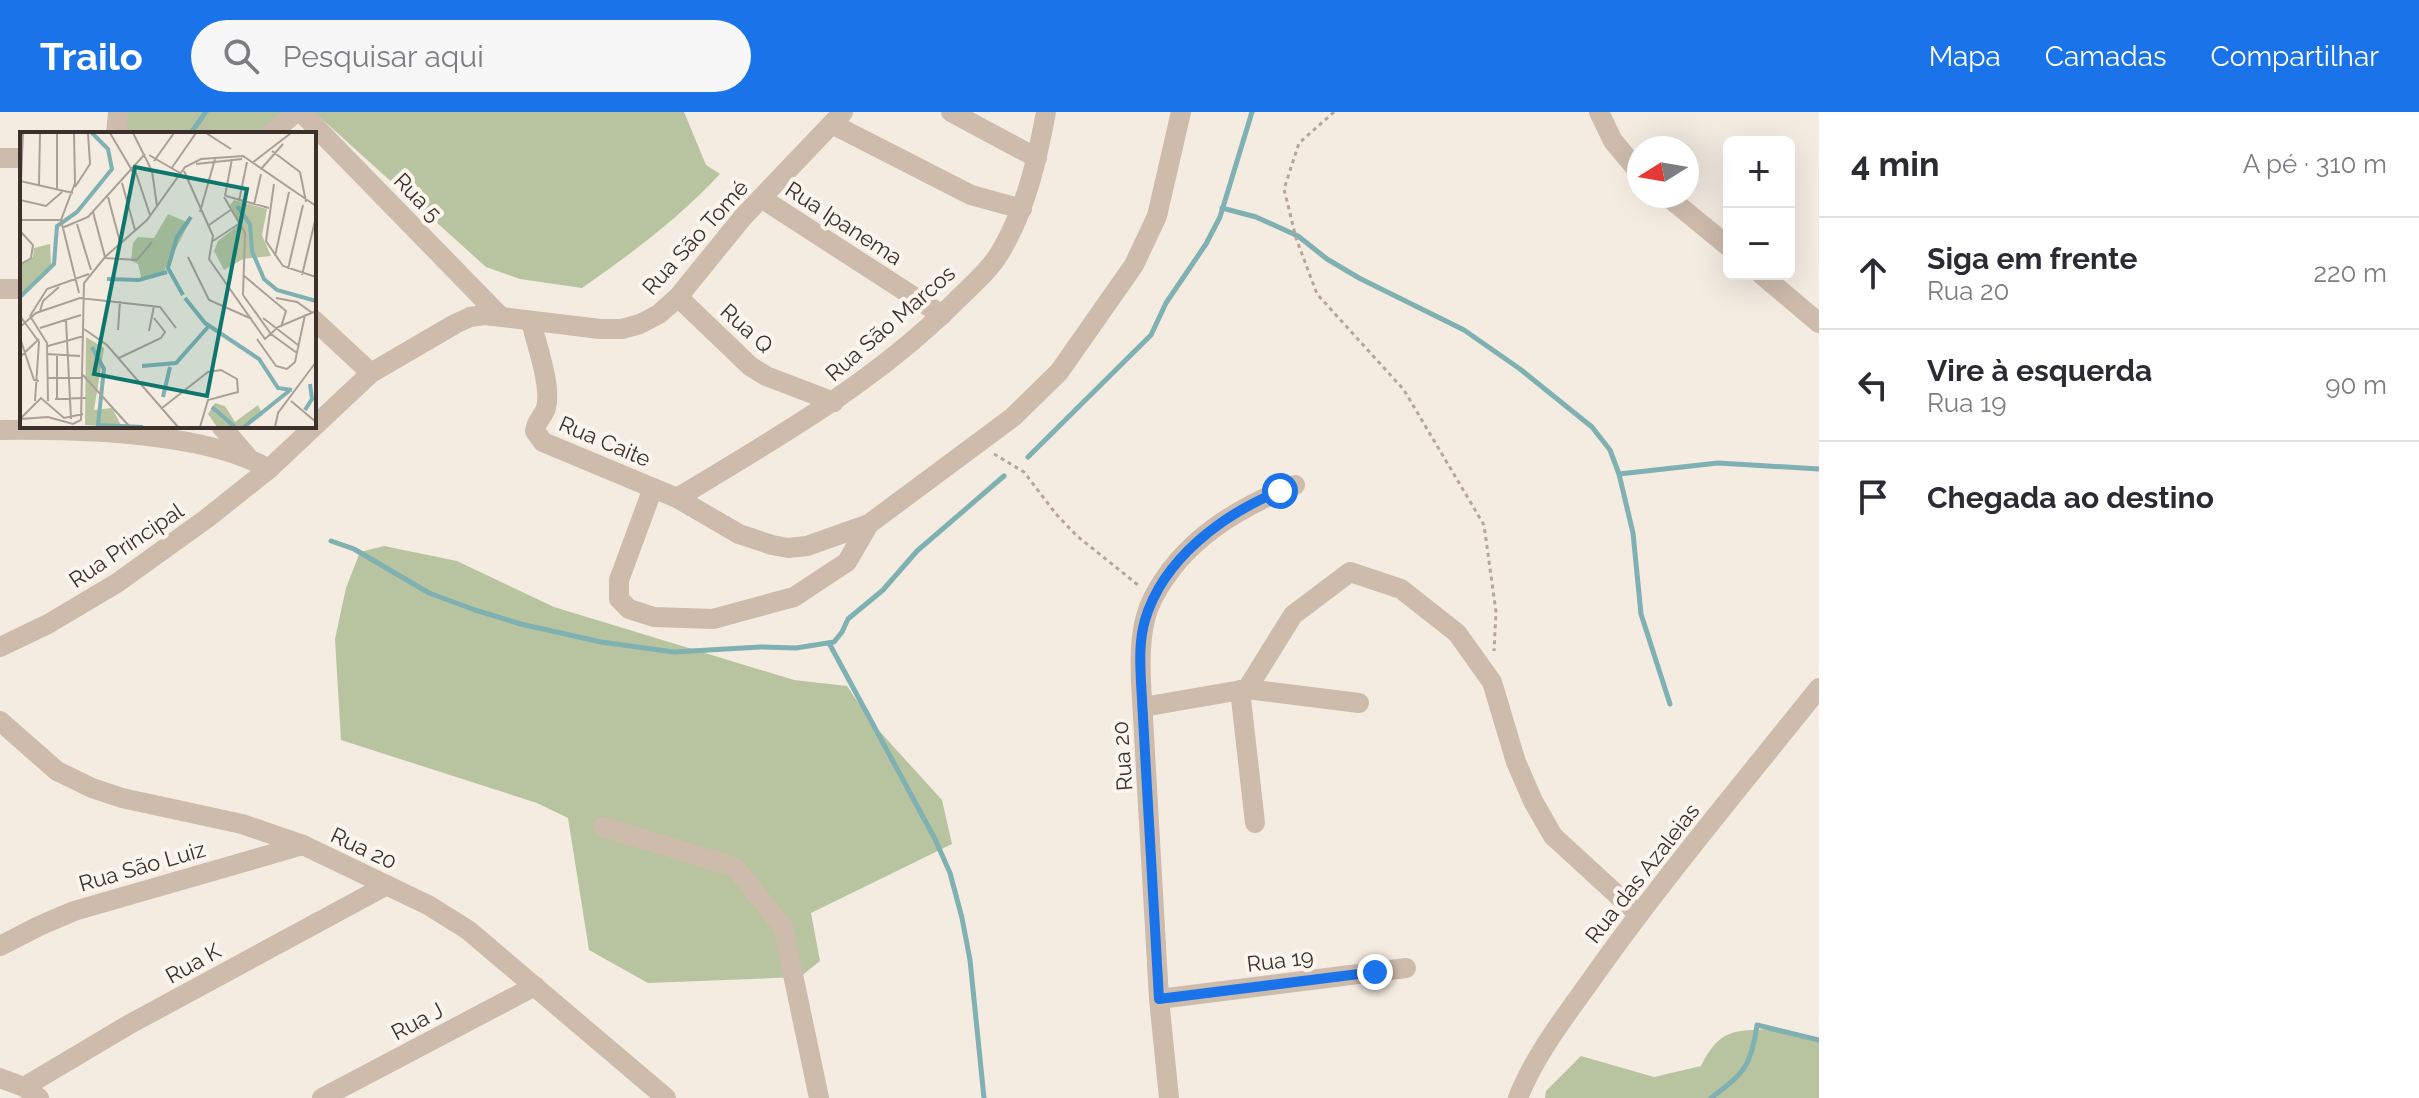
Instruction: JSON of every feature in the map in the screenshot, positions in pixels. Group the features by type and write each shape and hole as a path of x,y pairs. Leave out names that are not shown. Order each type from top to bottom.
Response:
{"street":[{"path":"116,132 118,112"},
{"path":"273,132 298,112"},
{"name":"Rua 5","path":"298,112 500,316"},
{"path":"951,112 1037,158"},
{"name":"Rua São Marcos","path":"677,498 834,402 942,315 1000,254 1022,209 1046,112"},
{"path":"653,488 619,580 619,599 629,609 654,617 713,619 794,597 847,562 869,524 1013,417 1059,372 1134,265 1157,216 1181,112"},
{"path":"1599,112 1613,141 1627,158"},
{"path":"838,118 971,195 1022,209"},
{"name":"Rua São Tomé","path":"316,425 371,373 470,317 500,316 622,329 659,314 678,297 761,198 838,118"},
{"name":"Rua Ipanema","path":"761,198 942,315"},
{"path":"1682,208 1723,242"},
{"path":"1768,280 1819,323"},
{"name":"Rua Q","path":"678,297 750,366 766,376 834,402"},
{"name":"Rua Caite","path":"531,321 546,394 546,410 536,425 537,436 553,446 677,498 739,534 788,548 807,546 869,524"},
{"path":"316,322 371,373"},
{"path":"223,428 247,456"},
{"name":"Rua São Tomé","path":"269,469 313,428"},
{"path":"0,430 61,429 163,438 247,456 269,469"},
{"name":"Rua Principal","path":"0,647 48,624 117,583 269,469"},
{"name":"Rua 20","path":"1169,1098 1159,999 1140,651 1144,623 1153,598 1187,553 1209,531 1233,513 1295,485"},
{"path":"1255,823 1243,690 1293,615 1350,572 1401,589 1457,633 1492,682 1516,762 1553,836 1638,914"},
{"name":"Rua das Azaleias","path":"1518,1098 1548,1041 1638,914 1819,688"},
{"path":"1143,707 1243,690 1359,703"},
{"name":"Rua 20","path":"0,721 57,771 92,788 148,804 242,824 303,845 428,905 468,930 660,1097"},
{"path":"603,827 735,867 783,927 819,1098"},
{"name":"Rua São Luiz","path":"0,946 74,911 303,845"},
{"name":"Rua K","path":"32,1092 130,1024 387,885"},
{"name":"Rua 19","path":"1159,999 1406,968"},
{"name":"Rua J","path":"322,1098 535,986"},
{"path":"0,1078 32,1092"}],"path":[{"path":"1334,112 1299,143 1284,189 1296,238 1317,294 1404,390 1484,525 1496,612 1492,682"},
{"path":"979,444 1024,472 1077,536 1153,598"}],"green space":[{"path":"123,112 305,112 282,132 122,132"},
{"path":"314,112 684,112 706,165 720,174 654,235 582,288 520,279 486,267"},
{"path":"384,546 457,561 554,607 794,680 847,686 872,723 942,800 952,844 811,913 820,961 800,977 648,983 589,950 568,818 537,803 341,740 335,639 346,588 360,552"},
{"path":"1773,1029 1819,1039 1819,1098 1545,1098 1546,1091 1581,1056 1654,1077 1701,1066 1715,1044 1730,1034"}],"waterway":[{"path":"191,132 206,112"},
{"path":"1028,457 1151,335 1166,303 1206,244 1220,217 1252,112"},
{"path":"1222,208 1256,217 1298,236 1327,259 1359,278 1464,330 1520,369 1592,427 1610,450 1619,474 1633,533 1641,614 1670,704"},
{"path":"1619,474 1718,463 1819,469"},
{"path":"331,541 354,549 429,593 521,624 601,642 674,652 796,648 834,642 848,619 883,590 917,551 1004,476"},
{"path":"829,643 935,839 950,873 970,960 984,1098"},
{"path":"1711,1098 1744,1068 1752,1051 1757,1025 1819,1040"}],"route":[{"path":"1280,491 1233,513 1209,531 1170,573 1153,598 1144,623 1140,651 1141,682 1159,999 1375,972"}]}
